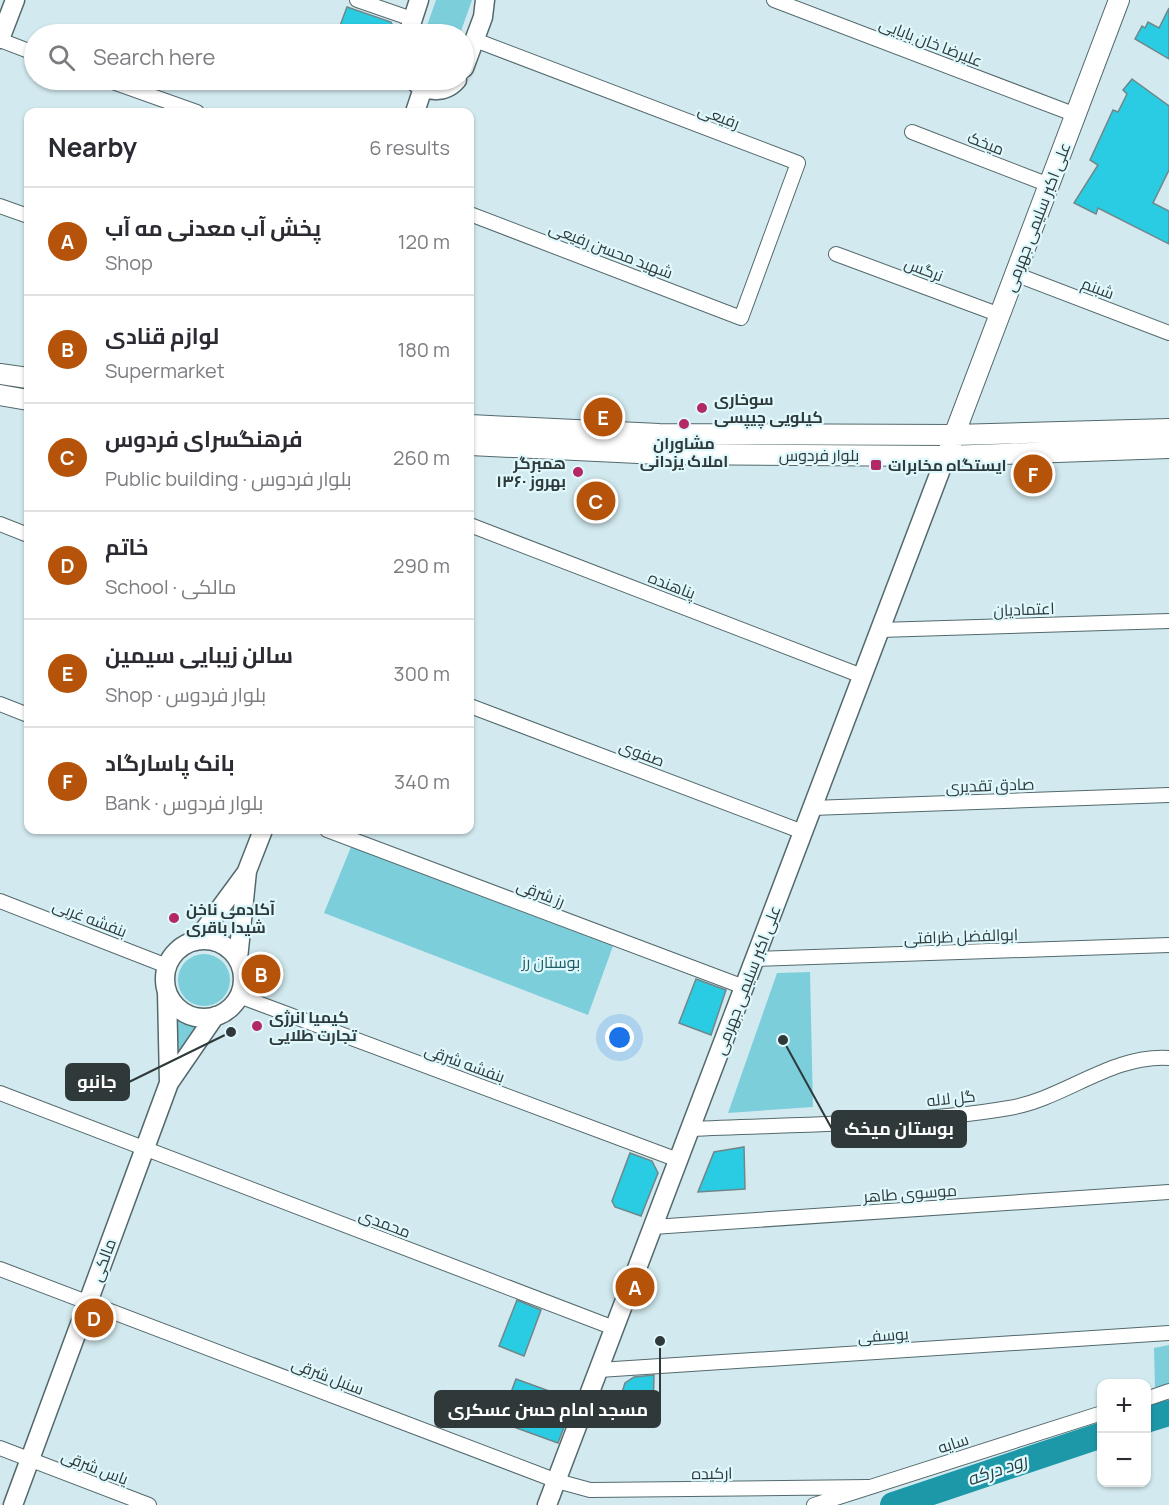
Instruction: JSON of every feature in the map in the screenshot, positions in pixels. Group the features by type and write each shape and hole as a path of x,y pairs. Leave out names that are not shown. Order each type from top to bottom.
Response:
{"main road":[{"name":"علی اکبر سلیمی جهرمی","path":"946,456 1119,0"},
{"path":"0,374 24,377"},
{"path":"0,395 24,399"},
{"name":"بلوار فردوس","path":"474,424 659,434 954,435 1169,429"},
{"name":"بلوار فردوس","path":"474,445 659,454 946,456 1169,448"}],"street":[{"path":"15,0 0,40 24,49"},
{"path":"357,0 404,24"},
{"path":"411,24 419,0"},
{"path":"475,40 486,0"},
{"name":"علیرضا خان بابایی","path":"774,0 1076,115"},
{"name":"رفیعی","path":"475,40 798,163 741,318"},
{"path":"135,90 186,108"},
{"path":"415,108 417,90"},
{"name":"میخک","path":"912,132 1049,185"},
{"path":"0,206 24,215"},
{"name":"شهید محسن رفیعی","path":"474,216 741,318"},
{"name":"نرگس","path":"836,254 1000,315"},
{"name":"شبنم","path":"1015,274 1169,333"},
{"name":"علی اکبر سلیمی جهرمی","path":"547,1505 946,456"},
{"path":"0,524 24,533"},
{"name":"پناهنده","path":"474,527 862,676"},
{"name":"اعتمادیان","path":"880,630 1169,621"},
{"path":"0,704 24,713"},
{"name":"صفوی","path":"474,708 803,832"},
{"name":"صادق تقدیری","path":"812,808 1169,795"},
{"path":"238,959 248,871 262,834"},
{"name":"رز شرقی","path":"338,834 744,987"},
{"path":"196,941 248,871"},
{"name":"بنفشه غربی","path":"0,901 167,966"},
{"path":"196,941 220,943 238,959 243,971 239,996 233,1005 216,1016 203,1018 186,1013 172,1001 167,990 167,966 184,946 196,941"},
{"name":"ابوالفضل ظرافتی","path":"755,959 1169,945"},
{"name":"مالکی","path":"167,990 169,1083"},
{"name":"بنفشه شرقی","path":"239,996 678,1160"},
{"name":"مالکی","path":"13,1505 169,1083 216,1016"},
{"name":"گل لاله","path":"690,1129 923,1117 1012,1108 1141,1058 1169,1058"},
{"name":"محمدی","path":"0,1093 615,1328"},
{"name":"موسوی طاهر","path":"653,1227 1169,1192"},
{"name":"سنبل شرقی","path":"0,1269 557,1480"},
{"name":"یوسفی","path":"598,1370 1169,1333"},
{"path":"1151,1397 1169,1391"},
{"name":"سایه","path":"814,1505 1097,1414"},
{"name":"یاس شرقی","path":"0,1448 149,1505"},
{"name":"ارکیده","path":"557,1480 590,1490 869,1487"}],"green space":[{"path":"436,0 472,0 464,24 428,24"},
{"name":"بوستان رز","path":"351,847 613,946 588,1015 324,913"},
{"path":"199,954 209,954 223,961 230,980 223,999 209,1006 199,1006 189,1002 182,995 178,985 178,975 182,965 189,958"},
{"path":"810,972 813,1107 728,1113 777,973"},
{"path":"175,1019 200,1027 173,1067"},
{"path":"1169,1345 1169,1383 1155,1388 1154,1348"}],"building":[{"path":"347,7 392,24 341,24"},
{"path":"1169,8 1169,59 1135,39 1142,26 1145,28 1148,22 1159,28"},
{"path":"1132,79 1169,106 1169,170 1153,203 1169,211 1169,244 1098,208 1096,214 1074,203 1098,165 1090,160 1113,110 1118,112 1127,94 1123,90"},
{"path":"696,979 726,990 711,1035 679,1023"},
{"path":"744,1147 745,1189 698,1192 714,1152"},
{"path":"630,1153 652,1161 658,1173 641,1216 615,1207 612,1201"},
{"path":"517,1300 541,1310 524,1356 499,1346"},
{"path":"654,1375 653,1412 615,1414 625,1383 634,1377"},
{"path":"516,1379 574,1400 558,1443 500,1422"}],"waterway":[{"name":"رود درکه","path":"1151,1418 1169,1413"},
{"name":"رود درکه","path":"893,1505 1097,1437"}],"place":[{"name":"سوخاری كيلويی چيپسی","path":"702,408"},
{"name":"سالن زیبایی سیمین","path":"603,417"},
{"name":"مشاوران املاک یزدانی","path":"684,424"},
{"name":"ایستگاه مخابرات","path":"876,465"},
{"name":"همبرگر بهروز ۱۳۶۰","path":"578,472"},
{"name":"بانک پاسارگاد","path":"1033,474"},
{"name":"فرهنگسرای فردوس","path":"596,501"},
{"name":"آکادمی ناخن شیدا باقری","path":"174,918"},
{"name":"لوازم قنادی","path":"261,974"},
{"name":"کیمیا انرژی تجارت طلایی","path":"257,1026"},
{"name":"جانبو","path":"231,1032"},
{"name":"بوستان میخک","path":"783,1040"},
{"name":"پخش آب معدنی مه آب","path":"635,1287"},
{"name":"خاتم","path":"94,1318"},
{"name":"مسجد امام حسن عسکری","path":"660,1341"}]}
